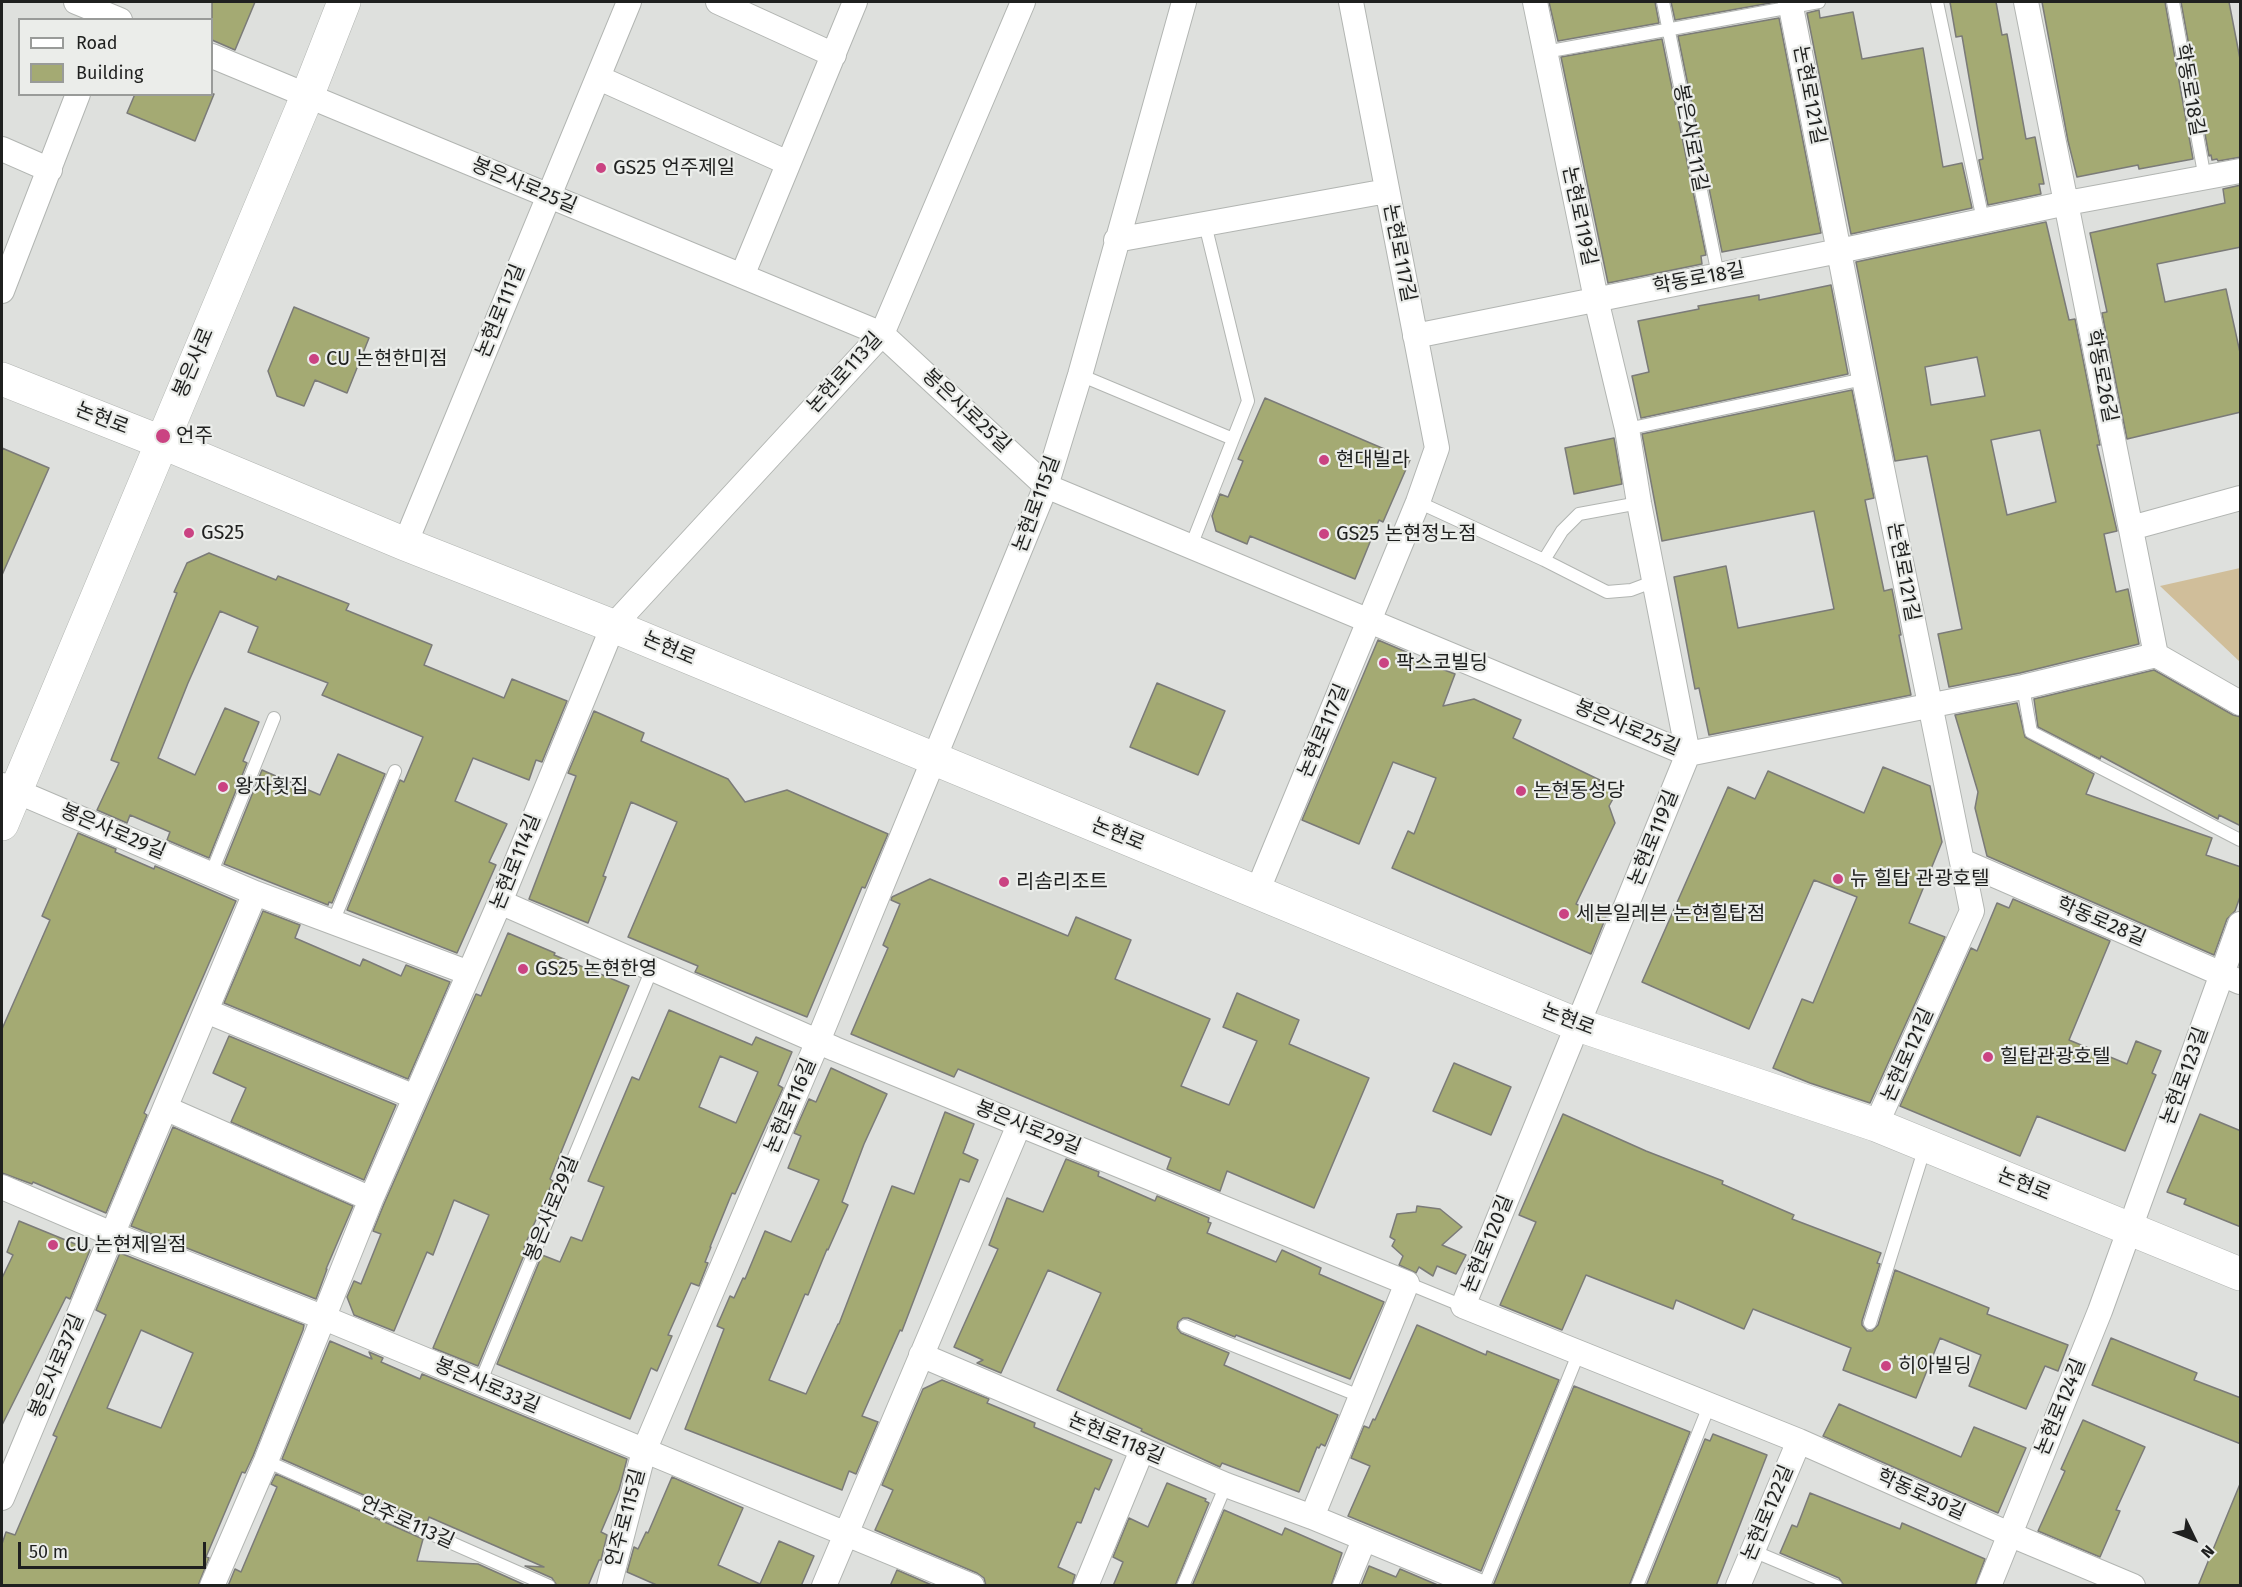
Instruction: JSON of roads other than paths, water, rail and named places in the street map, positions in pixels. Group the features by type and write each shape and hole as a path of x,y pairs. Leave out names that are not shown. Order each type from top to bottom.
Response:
{"main road":[{"name":"봉은사로","path":"2,824 9,788 161,442 308,94 344,2"},
{"name":"논현로","path":"2,379 161,442 405,544 613,626 1578,1025 1876,1125 2241,1274"}],"street":[{"path":"76,2 112,18"},
{"name":"논현로111길","path":"405,544 629,2"},
{"path":"718,2 834,54"},
{"path":"742,276 855,2"},
{"name":"논현로113길","path":"613,626 882,334 1023,2"},
{"name":"논현로115길","path":"935,759 1046,486 1080,375 1184,2"},
{"name":"논현로117길","path":"1257,892 1370,621 1418,502 1437,447 1351,2"},
{"name":"논현로119길","path":"1535,2 1596,299 1627,429 1639,503 1688,754 1578,1025"},
{"name":"학동로26길","path":"2026,2 2156,655"},
{"name":"논현로121길","path":"1791,4 1972,911 1876,1125"},
{"name":"봉은사로25길","path":"213,56 882,334 1046,486 1688,754 2023,687 2156,655"},
{"path":"599,78 788,163"},
{"path":"2,291 77,96"},
{"path":"2,150 50,170"},
{"name":"학동로18길","path":"1415,336 2067,203 2241,171"},
{"path":"1116,240 1387,191"},
{"path":"2131,528 2241,498"},
{"name":"논현로114길","path":"322,1317 500,902 613,626"},
{"path":"2156,655 2241,703"},
{"name":"논현로116길","path":"644,1451 935,759"},
{"name":"봉은사로29길","path":"9,788 255,893 469,973"},
{"name":"학동로28길","path":"1962,861 2231,978"},
{"path":"112,1234 255,893"},
{"name":"봉은사로29길","path":"500,902 818,1041 1407,1283"},
{"name":"논현로123길","path":"2129,1227 2231,978 2241,924"},
{"path":"206,1011 415,1096"},
{"name":"논현로120길","path":"1463,1306 1578,1025"},
{"path":"165,1108 371,1199"},
{"path":"824,1586 1020,1125"},
{"name":"봉은사로33길","path":"2,1187 972,1586"},
{"name":"논현로124길","path":"1989,1586 2100,1311 2129,1227"},
{"name":"봉은사로37길","path":"2,1498 112,1234"},
{"path":"1312,1517 1407,1283"},
{"name":"학동로30길","path":"1463,1306 1799,1441 2133,1586"},
{"path":"212,1586 266,1461 322,1317"},
{"name":"논현로118길","path":"921,1355 1226,1485 1312,1517 1479,1586"},
{"name":"논현로122길","path":"1738,1586 1799,1441"},
{"path":"1086,1586 1142,1450"},
{"name":"언주로115길","path":"609,1586 644,1451"},
{"path":"1345,1586 1364,1540"}],"lane":[{"name":"봉은사로11길","path":"1663,2 1718,275"},
{"path":"1545,52 1791,4 1819,2"},
{"path":"1937,2 1983,220"},
{"name":"학동로18길","path":"2173,2 2205,178"},
{"path":"1191,546 1248,401 1205,224"},
{"path":"1080,375 1233,439"},
{"path":"1627,429 1864,379"},
{"path":"1418,502 1544,560 1607,592 1631,590 1655,581"},
{"path":"1544,560 1562,531 1579,514 1639,503"},
{"path":"2023,687 2031,732 2241,840"},
{"path":"211,874 274,718"},
{"path":"333,922 395,771"},
{"name":"봉은사로29길","path":"480,1383 652,969"},
{"path":"1870,1323 1925,1145"},
{"name":"논현로120길","path":"1407,1283 1463,1306"},
{"path":"1185,1326 1362,1397"},
{"path":"1484,1586 1579,1352"},
{"path":"1637,1586 1708,1406"},
{"name":"언주로113길","path":"266,1461 549,1586"},
{"path":"1183,1586 1226,1485"},
{"path":"1753,1551 1836,1586"}],"place":[{"name":"GS25 언주제일","path":"601,168"},
{"name":"CU 논현한미점","path":"314,359"},
{"name":"언주","path":"163,436"},
{"name":"현대빌라","path":"1324,460"},
{"name":"GS25","path":"189,533"},
{"name":"GS25 논현정노점","path":"1324,534"},
{"name":"팍스코빌딩","path":"1384,663"},
{"name":"왕자횟집","path":"223,787"},
{"name":"논현동성당","path":"1521,791"},
{"name":"뉴 힐탑 관광호텔","path":"1838,879"},
{"name":"리솜리조트","path":"1004,882"},
{"name":"세븐일레븐 논현힐탑점","path":"1564,914"},
{"name":"GS25 논현한영","path":"523,969"},
{"name":"힐탑관광호텔","path":"1988,1057"},
{"name":"CU 논현제일점","path":"53,1245"},
{"name":"히아빌딩","path":"1886,1366"}]}
